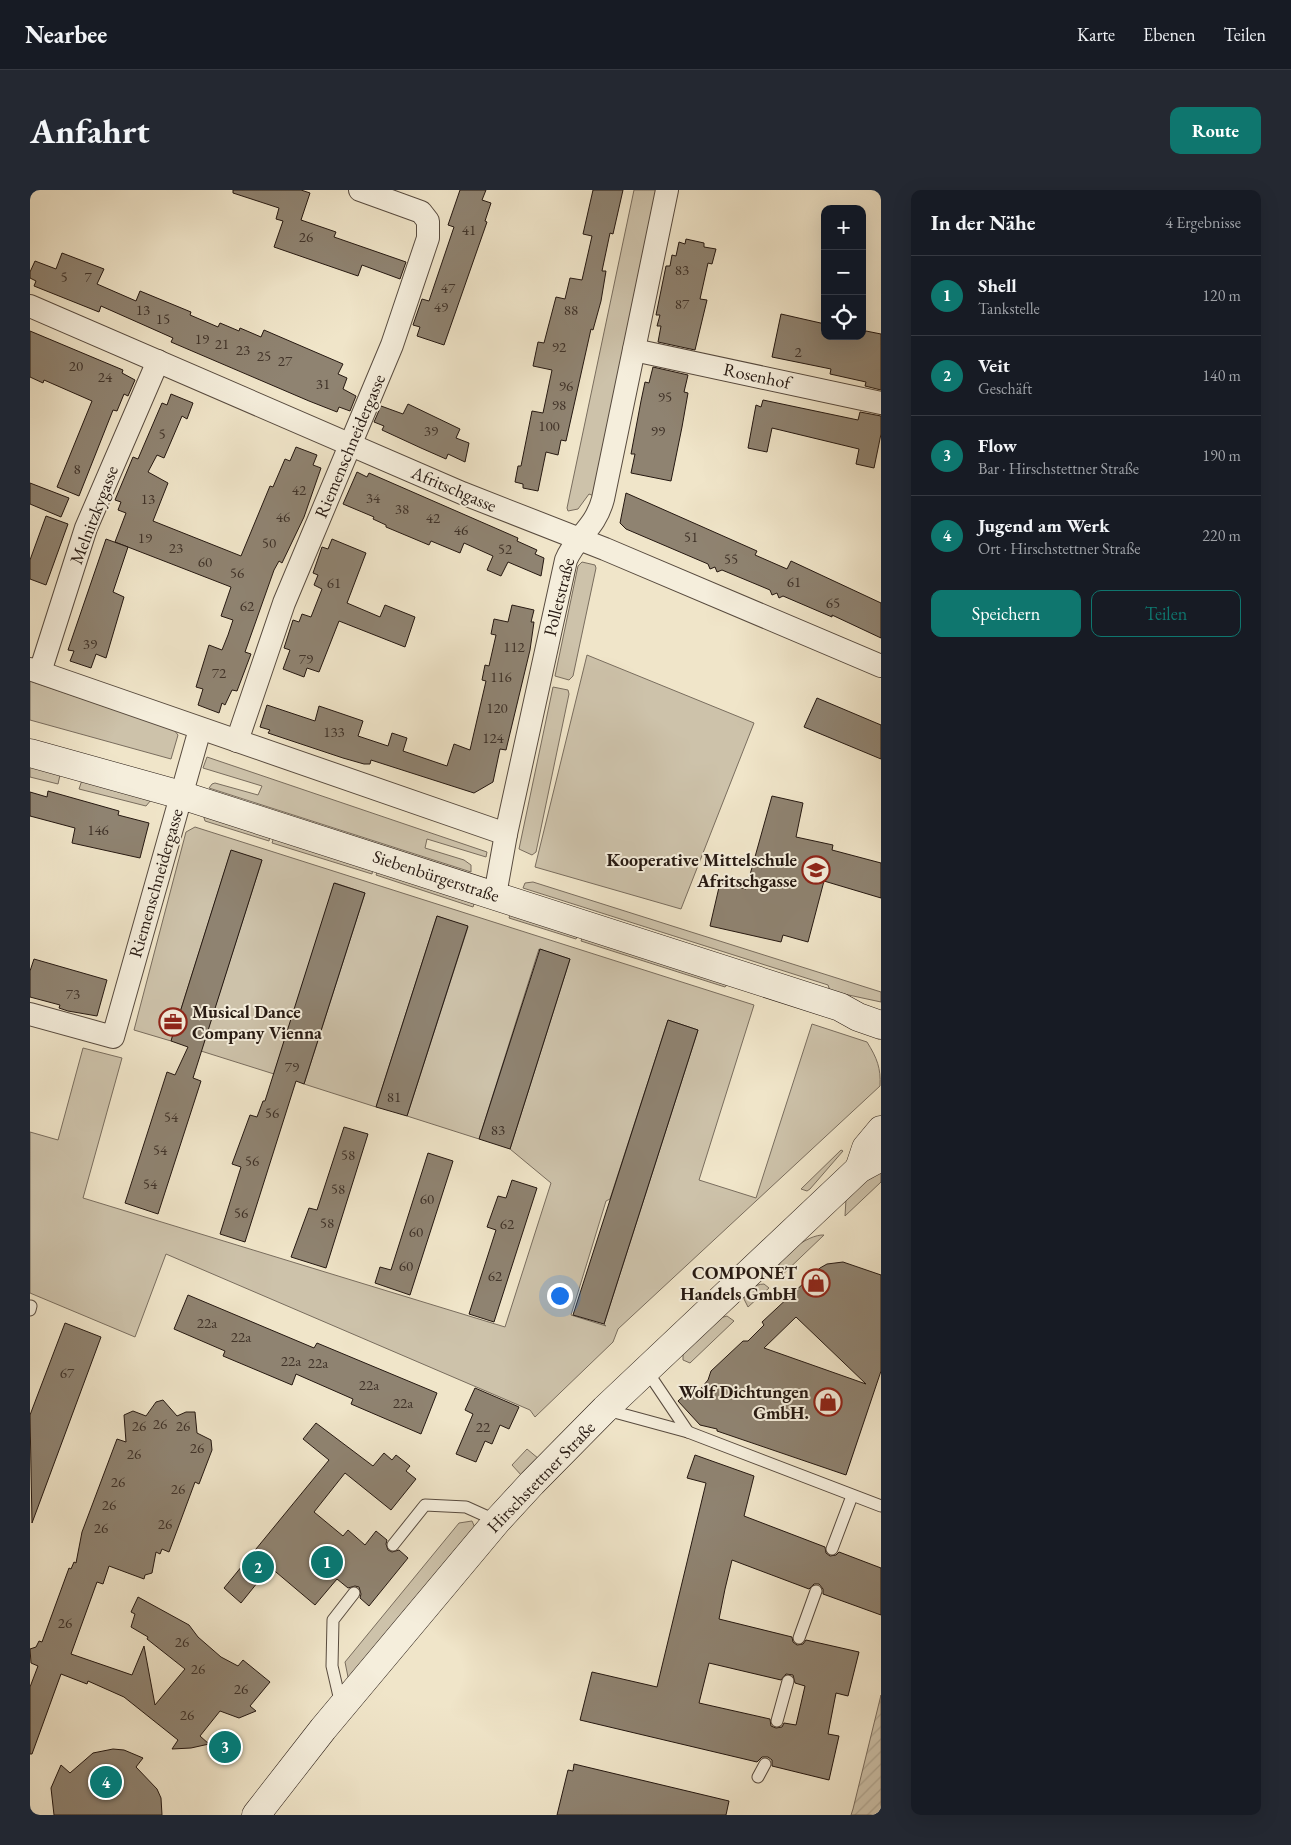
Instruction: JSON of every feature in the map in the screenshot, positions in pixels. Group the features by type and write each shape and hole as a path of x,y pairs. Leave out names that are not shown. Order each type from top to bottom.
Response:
{"street":[{"name":"Riemenschneidergasse","path":"237,741 284,603 392,345 428,238 430,228 426,216 421,212 360,190"},
{"name":"Polletstraße","path":"495,895 506,834 566,560 596,519 602,502 667,190"},
{"name":"Afritschgasse","path":"30,306 462,493 580,540 881,666"},
{"name":"Rosenhof","path":"634,350 881,403"},
{"name":"Melnitzkygasse","path":"35,670 86,528 158,361"},
{"path":"35,670 506,834"},
{"name":"Riemenschneidergasse","path":"30,1014 113,1037 200,729"},
{"name":"Siebenbürgerstraße","path":"30,753 181,795 495,895 840,1007 858,1017 881,1025"},
{"name":"Siebenbürgerstraße","path":"840,1007 861,1002 881,1008"},
{"name":"Hirschstettner Straße","path":"256,1815 265,1801 342,1707 497,1521 605,1410 870,1163 866,1148 881,1130"}],"lane":[{"path":"647,1371 688,1432"},
{"path":"605,1410 688,1432 881,1506"},
{"path":"832,1549 852,1496"},
{"path":"393,1545 425,1505 466,1506 497,1521"},
{"path":"799,1638 816,1591"},
{"path":"342,1707 332,1666 333,1620 354,1594"},
{"path":"777,1721 788,1681"},
{"path":"758,1777 765,1764"}],"shaded area":[{"path":"634,190 658,190 594,496 589,494 578,509 568,511 567,508"},
{"path":"582,562 595,565 596,568 573,676 569,680 555,676 578,566"},
{"path":"587,655 754,723 681,909 535,867"},
{"path":"30,681 174,730 178,735 171,759 30,720"},
{"path":"553,687 568,690 569,694 536,852 532,855 519,849"},
{"path":"207,757 487,852 486,857 427,839 425,848 464,860 471,865 471,872 209,788 215,783 258,795 262,786 203,768"},
{"path":"30,766 60,775 58,784 30,777"},
{"path":"82,780 151,800 146,806 79,789"},
{"path":"203,814 270,836 269,841 205,821"},
{"path":"195,827 754,1005 699,1180 756,1198 812,1024 867,1042 878,1063 880,1086 618,1329 613,1342 535,1417 530,1410 166,1254 135,1337 30,1293 30,1132 58,1140 83,1048 122,1058 83,1198 505,1327 551,1183 510,1149 570,959 539,949 479,1139 407,1116 468,927 437,916 376,1107 304,1084 365,893 335,883 274,1074 201,1051 262,860 231,851 171,1041 134,1030 186,832","holes":["668,1020 698,1030 604,1324 606,1326 571,1315 606,1201 610,1199"]},
{"path":"274,837 373,869 372,874 272,843"},
{"path":"378,870 475,901 473,907 376,875"},
{"path":"533,882 881,992 881,1002 830,991 828,985 523,888 525,883"},
{"path":"511,912 578,934 576,939 509,918"},
{"path":"583,935 729,982 725,987 581,941"},
{"path":"841,1150 843,1151 810,1189 807,1191 801,1189"},
{"path":"881,1164 881,1182 845,1216 846,1199"},
{"path":"824,1235 779,1278 776,1274 778,1267 787,1254 802,1242"},
{"path":"764,1284 769,1288 748,1307 744,1299 747,1293 754,1287"},
{"path":"727,1316 734,1321 690,1363 683,1360 683,1353 720,1318"},
{"path":"527,1449 539,1459 522,1476 512,1465"},
{"path":"472,1521 476,1530 354,1676 348,1677 345,1662 459,1523"},
{"path":"881,1695 881,1815 851,1815 853,1809"}],"building":[{"path":"233,190 301,190 310,193 301,220 336,232 334,237 406,262 400,279 362,265 358,276 274,247 283,221 276,219 279,208 233,193"},
{"path":"460,190 486,190 482,200 491,203 485,221 487,222 444,345 417,336 420,327 413,325 422,299 429,301 454,227 448,225"},
{"path":"593,190 623,190 613,234 610,233 602,271 606,271 601,301 593,330 591,329 566,441 561,440 558,455 546,452 538,491 523,488 523,484 515,482 518,466 521,466 532,411 543,413 552,370 533,366 538,342 544,343 556,297 565,299 570,278 582,280 592,236 583,234"},
{"path":"686,239 704,243 704,247 716,249 712,264 708,263 700,299 707,300 695,350 658,342 661,326 657,326 660,315 656,315 666,266 670,266 672,255 676,256 679,242 685,244"},
{"path":"62,253 104,269 97,284 136,301 140,291 191,312 190,315 218,327 220,323 239,331 240,328 261,337 264,330 343,364 338,374 347,378 343,389 356,396 350,411 339,407 337,412 309,401 171,342 173,338 101,306 99,312 34,286 36,281 30,278 30,272 35,261 56,269"},
{"path":"781,314 821,323 821,340 866,340 866,331 881,334 881,390 865,386 866,382 830,374 831,369 772,357"},
{"path":"30,331 123,370 122,373 135,380 128,396 124,394 117,411 113,410 79,496 57,487 92,401 44,380 43,383 30,377"},
{"path":"653,367 688,375 684,392 688,393 671,481 631,473 635,454 631,454 641,401 645,382 649,383"},
{"path":"171,394 193,403 187,419 182,416 164,458 157,455 148,472 168,483 153,521 241,556 270,486 273,487 285,459 290,461 296,447 317,455 313,465 321,468 304,517 282,563 279,561 274,570 245,652 251,654 237,691 232,690 225,705 222,703 219,713 198,705 203,689 196,687 209,645 222,650 228,635 233,620 221,616 231,587 115,542 126,513 118,510 121,502 115,500 133,457 138,459 162,403 167,405"},
{"path":"763,400 858,420 860,412 881,416 881,434 874,468 856,464 859,449 772,428 767,452 748,448 756,405 761,407"},
{"path":"408,404 460,429 456,438 469,443 465,462 448,454 446,459 382,430 384,426 374,422 381,406 403,414"},
{"path":"357,472 367,477 369,473 518,538 517,541 537,550 535,554 544,558 541,576 508,562 501,576 487,570 493,556 464,543 460,553 431,541 429,545 386,527 386,525 373,519 374,517 343,504"},
{"path":"30,483 69,498 61,517 30,504"},
{"path":"626,493 757,551 755,555 787,569 791,561 881,603 881,638 832,615 832,617 783,596 779,598 777,593 772,595 770,590 722,570 717,572 715,567 710,569 708,564 626,529 620,523"},
{"path":"46,516 68,524 46,585 30,579 30,560"},
{"path":"106,539 128,547 113,592 124,597 106,658 96,654 91,668 70,661 74,651 68,650"},
{"path":"332,539 366,553 347,603 380,617 385,605 415,617 405,647 339,621 319,672 307,668 304,677 283,669 290,650 284,648 293,620 299,622 302,614 311,617 322,589 314,585 318,575 313,573 322,547 328,549"},
{"path":"512,605 534,610 531,622 534,622 530,650 506,750 500,749 493,782 474,793 371,760 370,764 364,764 343,758 268,733 270,730 260,727 267,705 315,721 319,706 363,721 358,736 388,746 392,733 407,738 403,751 447,766 454,744 470,750 486,681 482,680 485,665 489,666 496,635 491,634 494,619 508,622"},
{"path":"817,698 881,725 881,759 804,727"},
{"path":"48,791 119,811 118,815 149,823 140,858 72,843 75,828 30,816 30,792 47,797"},
{"name":"Kooperative Mittelschule Afritschgasse","path":"772,796 803,803 796,837 833,845 832,850 881,863 881,898 824,881 808,942 783,935 781,942 710,926 720,883 746,889"},
{"path":"231,850 262,860 193,1078 201,1081 158,1214 125,1203 167,1072 175,1075 188,1047 171,1041"},
{"path":"334,883 365,893 304,1084 296,1081 245,1242 220,1234 241,1167 232,1164 250,1115 257,1117 263,1101 265,1101"},
{"path":"437,916 468,926 407,1116 376,1107"},
{"path":"540,949 570,959 510,1149 479,1139"},
{"path":"34,959 107,980 97,1016 68,1011 59,1008 60,1005 30,997 30,971"},
{"path":"668,1020 698,1030 604,1324 573,1315"},
{"path":"344,1127 368,1134 326,1268 291,1257 309,1208 317,1210"},
{"path":"428,1153 453,1161 410,1295 375,1283 380,1267 391,1270"},
{"path":"512,1180 537,1188 494,1322 469,1314 496,1230 487,1227 498,1196 506,1198"},
{"path":"843,1262 881,1275 881,1371 846,1475 717,1431 717,1429 700,1425 678,1401 690,1390 697,1393 708,1380 711,1371 743,1341 748,1341 764,1325 762,1322 820,1268 827,1264","holes":["796,1317 866,1384 764,1348"]},
{"path":"188,1295 314,1348 317,1343 437,1393 421,1434 351,1404 353,1399 296,1374 292,1385 223,1356 225,1351 174,1329"},
{"path":"65,1323 101,1337 32,1523 30,1415"},
{"path":"475,1388 519,1407 509,1429 500,1425 492,1444 485,1441 476,1462 456,1454 473,1414 465,1410"},
{"path":"163,1400 177,1416 186,1412 195,1412 197,1433 211,1440 212,1450 199,1484 195,1482 169,1552 162,1549 160,1554 156,1552 152,1573 145,1575 144,1579 109,1566 103,1584 97,1582 71,1654 132,1675 144,1646 155,1705 185,1669 147,1639 148,1637 131,1627 135,1614 131,1612 138,1597 189,1625 198,1637 221,1657 238,1666 243,1660 270,1682 250,1706 256,1711 239,1718 220,1711 200,1736 209,1744 191,1748 172,1749 178,1740 124,1697 88,1681 87,1684 61,1674 32,1754 30,1754 30,1687 38,1666 31,1663 30,1649 36,1647 39,1641 42,1642 69,1568 71,1569 74,1562 76,1563 82,1532 117,1439 126,1442 124,1415 133,1411 146,1416 156,1402"},
{"path":"316,1423 373,1466 384,1453 392,1460 396,1455 410,1466 406,1471 416,1479 391,1510 345,1473 314,1512 343,1536 348,1530 365,1545 376,1531 387,1540 388,1550 392,1552 399,1550 408,1558 369,1606 360,1598 359,1587 348,1588 337,1579 315,1605 270,1567 241,1603 224,1588 329,1460 303,1439"},
{"path":"695,1455 754,1476 744,1516 825,1547 826,1553 830,1556 836,1555 839,1552 881,1568 881,1615 823,1594 823,1589 819,1584 814,1584 809,1589 732,1560 719,1619 792,1637 793,1642 797,1645 803,1644 806,1640 859,1652 848,1696 836,1693 828,1734 839,1736 829,1780 772,1766 772,1760 768,1757 762,1757 757,1762 580,1720 592,1672 657,1687 706,1483 687,1478","holes":["709,1663 781,1680 786,1674 793,1675 795,1683 805,1686 796,1725 784,1723 782,1727 776,1728 771,1726 770,1719 699,1703"]},
{"path":"113,1749 124,1750 143,1758 136,1767 157,1789 161,1798 162,1815 54,1815 51,1788 61,1765 70,1773 93,1753"},
{"path":"574,1764 729,1801 726,1815 557,1815 568,1770 573,1771"}],"place":[{"name":"Kooperative Mittelschule Afritschgasse","path":"816,870"},
{"name":"Musical Dance Company Vienna","path":"173,1022"},
{"name":"COMPONET Handels GmbH","path":"816,1283"},
{"name":"Wolf Dichtungen GmbH.","path":"828,1402"},
{"name":"Shell","path":"327,1562"},
{"name":"Veit","path":"258,1567"},
{"name":"Flow","path":"225,1747"},
{"name":"Jugend am Werk","path":"106,1782"}]}
